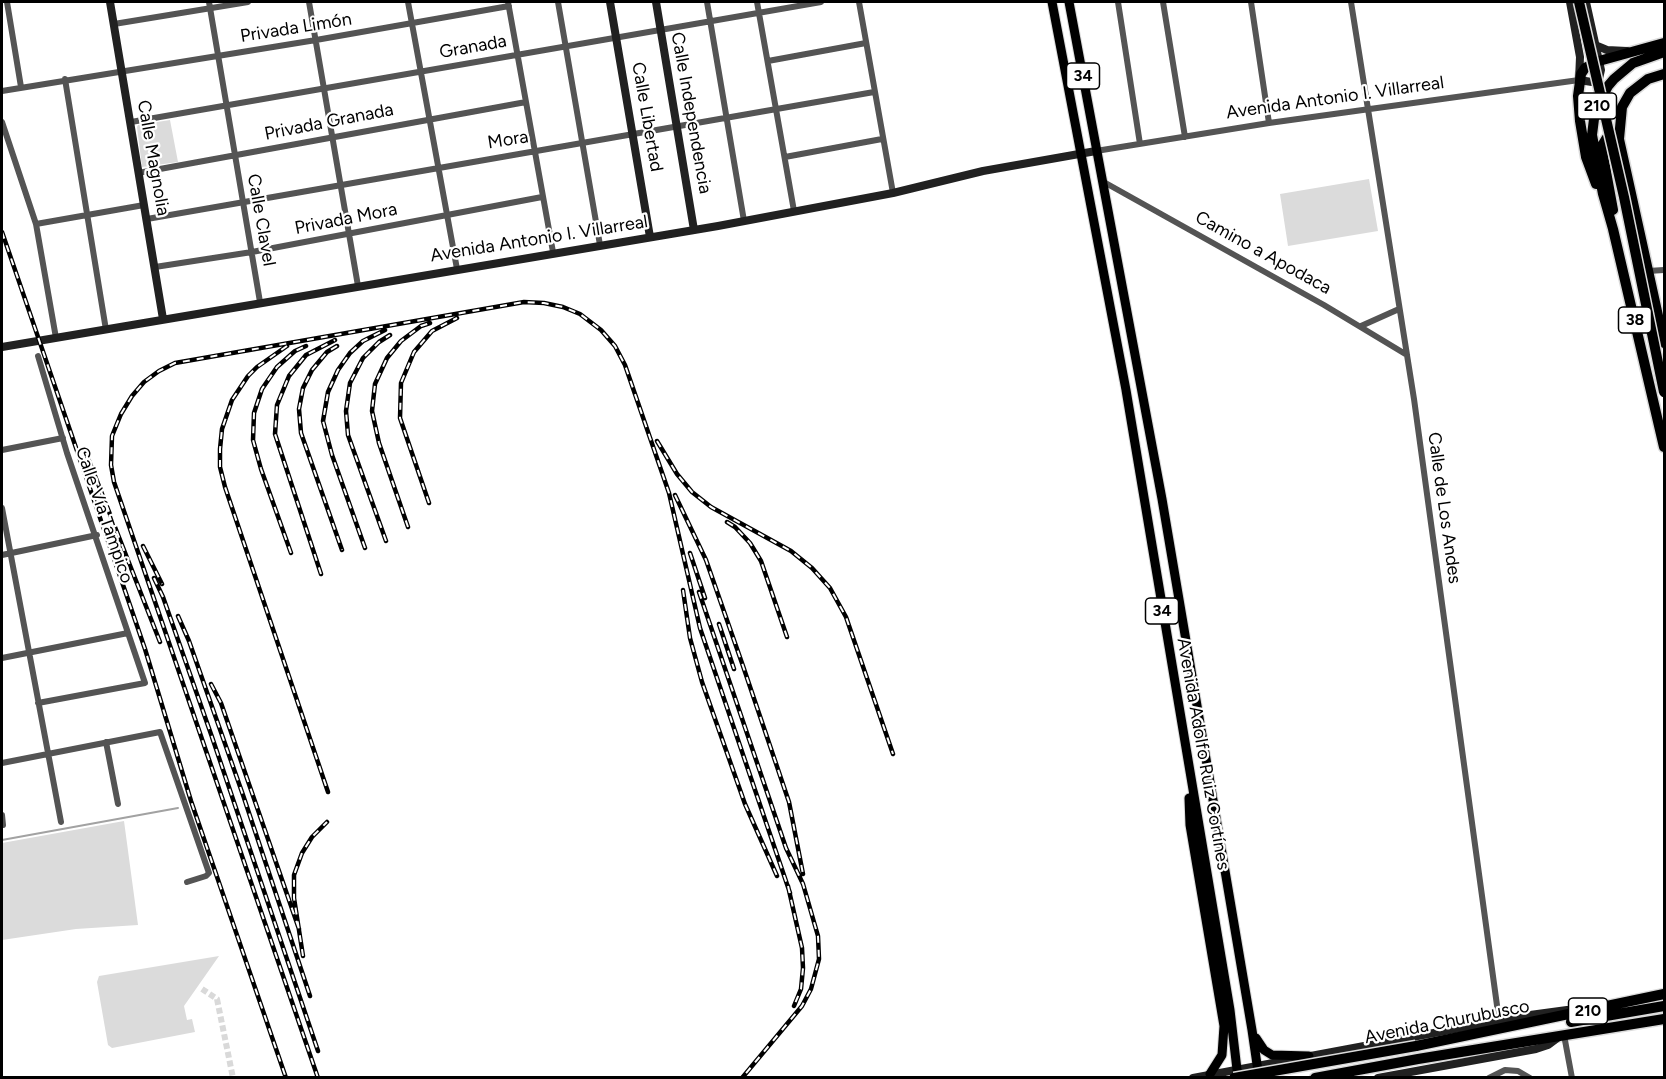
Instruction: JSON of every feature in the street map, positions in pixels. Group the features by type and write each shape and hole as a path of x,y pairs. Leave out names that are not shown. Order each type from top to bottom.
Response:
{"highway":[{"path":"1579,2 1624,197 1665,392"},
{"path":"1603,194 1593,179 1586,157 1578,105 1579,80 1585,68 1599,62 1632,51 1665,44"},
{"name":"210","path":"1603,194 1592,135 1598,103 1623,70 1641,60 1665,52"},
{"name":"210","path":"1665,74 1648,79 1630,93 1622,107 1619,139 1665,344"},
{"path":"1613,229 1612,202 1602,150 1603,144 1611,137 1619,139"},
{"name":"38","path":"1603,194 1665,447"},
{"name":"Avenida Churubusco","path":"1236,1075 1416,1046 1665,994"},
{"path":"1511,1027 1532,1029 1665,1006"},
{"name":"Avenida Churubusco","path":"1314,1077 1665,1019"}],"main road":[{"name":"34","path":"1052,2 1080,154"},
{"name":"34","path":"1069,2 1102,181"},
{"name":"Avenida Adolfo Ruiz Cortínes","path":"1080,154 1114,323 1230,1010 1236,1075"},
{"name":"Avenida Adolfo Ruiz Cortínes","path":"1102,181 1164,510 1259,1077"},
{"path":"1187,760 1190,825 1224,1026 1222,1055 1210,1074"},
{"path":"1252,1030 1259,1045 1272,1055 1308,1056"}],"street":[{"path":"8,2 21,87"},
{"name":"Calle Magnolia","path":"110,2 163,319"},
{"path":"114,24 210,5 248,2"},
{"path":"309,2 358,286"},
{"path":"408,2 457,269"},
{"path":"558,2 600,245"},
{"name":"Calle Libertad","path":"610,2 650,237"},
{"name":"Calle Independencia","path":"656,2 694,230"},
{"path":"707,2 744,221"},
{"path":"758,2 795,211"},
{"name":"Granada","path":"130,122 821,2"},
{"path":"859,2 893,193"},
{"path":"1118,2 1140,144"},
{"path":"1163,2 1185,137"},
{"path":"1251,2 1269,123"},
{"name":"Calle de Los Andes","path":"1351,2 1407,355 1499,1020"},
{"path":"1570,2 1580,57 1579,80 1592,82 1599,79 1601,70 1586,2"},
{"path":"509,4 553,252"},
{"name":"Privada Limón","path":"2,91 412,24 509,4"},
{"name":"Calle Clavel","path":"210,5 260,302"},
{"path":"768,61 866,43"},
{"path":"1595,45 1607,50 1632,51"},
{"path":"65,80 106,330"},
{"name":"Avenida Antonio I. Villarreal","path":"2,347 553,252 694,230 893,193 984,171 1096,151 1269,123 1579,80"},
{"name":"Mora","path":"147,219 874,92"},
{"name":"Privada Granada","path":"138,173 525,102"},
{"path":"2,122 36,224 56,338"},
{"path":"785,158 882,139"},
{"name":"Camino a Apodaca","path":"1102,181 1361,326 1407,355"},
{"name":"Privada Mora","path":"155,267 252,252 542,197"},
{"path":"36,224 144,204"},
{"path":"1648,271 1665,270"},
{"path":"1361,326 1399,309"},
{"name":"Calle Vía Tampico","path":"38,356 145,683 38,703"},
{"path":"2,450 63,438"},
{"path":"2,508 61,822"},
{"path":"2,555 97,536"},
{"path":"2,658 128,633"},
{"path":"2,763 160,732 209,873 187,882"},
{"path":"106,742 118,804"},
{"path":"2,815 3,825"},
{"path":"1193,1077 1210,1074 1236,1075 1257,1065 1499,1020 1567,1010 1586,1012"},
{"path":"1378,1077 1542,1047 1562,1036 1572,1077"},
{"path":"1502,1055 1505,1070"},
{"path":"1308,1056 1314,1077"},
{"path":"1281,1060 1284,1077"},
{"path":"1489,1077 1505,1070 1518,1071 1530,1077"}],"shaded area":[{"path":"170,120 178,162 142,167 138,125"},
{"path":"1369,179 1378,231 1288,246 1280,194"},
{"path":"124,821 138,925 76,929 2,940 2,843"},
{"path":"219,956 184,1006 187,1020 192,1019 195,1032 112,1048 108,1045 97,982 99,976"}],"waterway":[{"path":"2,840 178,808"}],"tunnel":[{"path":"202,989 217,999 233,1078"}],"railway":[{"path":"2,232 145,649 191,801 286,1078"},
{"path":"318,1078 114,482 111,465 112,436 121,414 144,382 175,363 524,302 563,307 580,314 601,330 615,346 625,365 669,493 700,628 790,893"},
{"path":"429,503 400,418 401,383 414,352 432,331 457,318"},
{"path":"408,527 379,443 372,411 375,384 387,358 401,341 421,326 430,323"},
{"path":"365,548 332,455 323,421 328,392 338,370 350,353 363,341 385,330"},
{"path":"386,541 348,435 346,411 350,383 363,358 379,342 390,335"},
{"path":"321,574 275,434 277,405 289,376 306,355 335,340"},
{"path":"287,346 257,367 232,400 222,429 220,467 328,792"},
{"path":"291,553 253,440 254,413 262,389 277,367 295,351 306,346"},
{"path":"337,346 327,352 312,370 303,388 299,409 301,433 342,550"},
{"path":"657,441 677,474 692,492 711,507 791,551 812,568 830,588 846,617 893,754"},
{"path":"86,453 160,642"},
{"path":"675,495 706,560 789,802 803,874"},
{"path":"727,522 750,543 761,561 787,637"},
{"path":"143,546 162,584"},
{"path":"690,553 705,598"},
{"path":"154,578 163,597 212,737 318,1051"},
{"path":"683,590 690,638 702,682 745,804 777,876"},
{"path":"699,592 786,848 803,884 818,936 819,959 811,989 802,1006 742,1078"},
{"path":"178,616 189,641 243,795 310,996"},
{"path":"719,624 734,669"},
{"path":"211,684 221,703 299,929"},
{"path":"303,956 294,898 294,875 302,853 312,837 327,822"},
{"path":"788,886 802,948 801,989 794,1006"}]}
